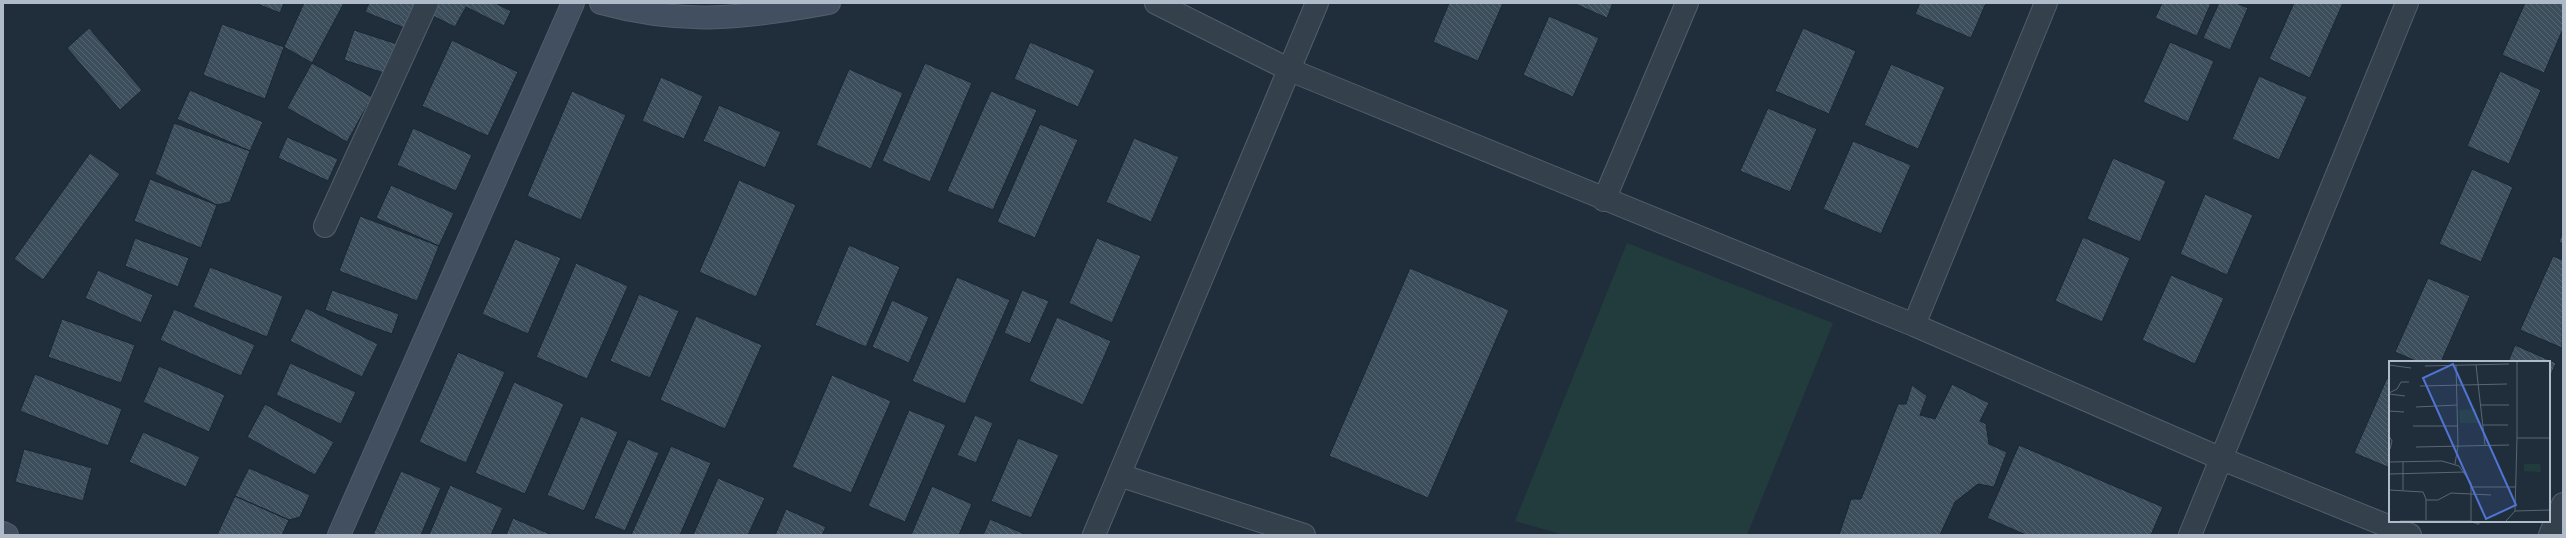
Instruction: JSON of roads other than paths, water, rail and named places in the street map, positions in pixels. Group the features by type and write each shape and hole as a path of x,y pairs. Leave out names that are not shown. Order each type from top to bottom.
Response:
{"street":[{"path":"325,226 427,3"},
{"path":"339,535 573,3"},
{"path":"601,3 636,13 703,19 766,14 829,3"},
{"path":"1156,3 1290,70 1914,326 2222,459 2410,535"},
{"path":"1094,535 1317,3"},
{"path":"1604,200 1687,3"},
{"path":"1914,326 2046,3"},
{"path":"2190,535 2407,3"},
{"path":"1119,474 1304,535"},
{"path":"2550,535 2563,504"},
{"path":"3,533 7,535"}]}
